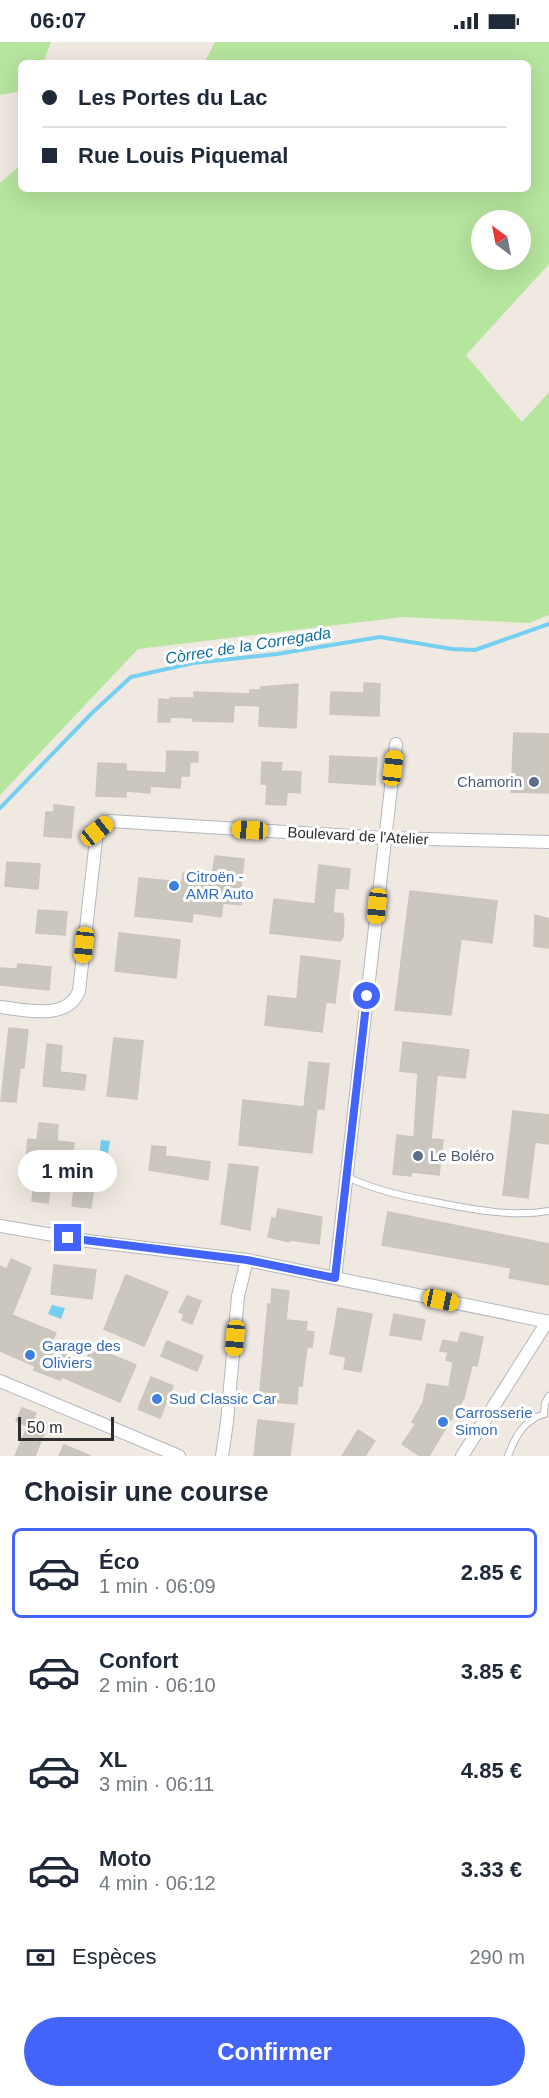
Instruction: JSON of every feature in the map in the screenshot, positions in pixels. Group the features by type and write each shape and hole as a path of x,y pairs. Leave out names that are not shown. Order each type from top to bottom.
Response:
{"street":[{"path":"335,1278 396,744"},
{"name":"Boulevard de l'Atelier","path":"0,1007 47,1012 75,1002 79,991 97,831 110,821 384,838 549,842"},
{"path":"0,1226 88,1241 247,1260 548,1322 462,1456"},
{"path":"222,1456 238,1296 247,1260"},
{"path":"0,1381 179,1456"}],"lane":[{"path":"346,1177 394,1194 464,1208 515,1214 549,1211"},
{"path":"508,1456 521,1431 533,1418 547,1416 545,1402 549,1396"}],"green space":[{"path":"0,42 51,42 44,60 18,60 18,92 0,95"},
{"path":"215,42 549,42 549,264 466,355 522,422 549,392 549,615 529,623 403,617 138,649 0,795 0,183 18,168 18,192 531,192 531,60 206,60"}],"water":[{"path":"101,1140 110,1141 107,1158 99,1157"},
{"path":"52,1305 65,1308 61,1319 48,1314"}],"building":[{"path":"364,683 380,684 379,716 330,714 331,692 364,693"},
{"path":"298,684 296,728 259,726 260,706 234,705 233,722 193,721 193,718 170,717 170,722 158,722 159,699 194,698 194,692 250,694 250,690 261,690 261,687"},
{"path":"514,733 549,734 549,793 511,792"},
{"path":"167,751 198,752 198,762 190,762 189,776 181,776 180,788 150,786 150,793 126,791 126,797 96,796 98,763 126,764 126,771 166,773"},
{"path":"330,756 377,758 375,785 329,782"},
{"path":"262,762 282,763 281,771 301,772 300,793 287,792 286,805 266,804 267,784 261,784"},
{"path":"54,805 74,807 71,838 44,836 46,812 54,812"},
{"path":"215,856 244,859 241,905 223,903 221,917 193,913 192,922 135,916 139,878 182,882 183,873 212,876"},
{"path":"7,862 40,864 38,889 5,886"},
{"path":"319,865 350,869 348,889 335,888 333,913 343,914 343,937 340,941 270,933 274,899 315,904"},
{"path":"410,891 497,901 492,943 461,939 451,1015 395,1010"},
{"path":"38,910 67,912 65,935 36,933"},
{"path":"535,915 549,919 549,948 534,946"},
{"path":"119,933 180,940 176,978 115,971"},
{"path":"301,956 340,961 335,1003 326,1002 322,1032 265,1025 268,996 297,999"},
{"path":"18,964 51,967 49,990 0,985 0,968 17,969"},
{"path":"9,1028 28,1030 24,1068 20,1068 16,1102 1,1101"},
{"path":"114,1038 143,1041 137,1099 107,1096"},
{"path":"403,1042 469,1050 465,1078 437,1075 431,1139 443,1140 439,1175 411,1172 411,1176 393,1174 397,1135 414,1137 418,1073 400,1071"},
{"path":"47,1044 62,1046 60,1072 86,1075 84,1090 43,1086"},
{"path":"309,1062 329,1064 324,1109 317,1109 312,1153 239,1145 243,1100 304,1107"},
{"path":"513,1111 549,1115 549,1144 535,1142 528,1198 503,1195"},
{"path":"39,1123 58,1125 57,1141 74,1143 72,1155 55,1154 48,1203 32,1201 35,1172 25,1171 28,1139 37,1140"},
{"path":"152,1146 166,1147 165,1156 210,1162 208,1180 149,1170"},
{"path":"78,1160 95,1162 91,1208 72,1206"},
{"path":"229,1164 258,1167 250,1230 221,1224"},
{"path":"278,1209 322,1217 319,1244 290,1240 289,1242 268,1237 272,1218 276,1219"},
{"path":"388,1212 549,1244 549,1285 509,1278 511,1268 382,1245"},
{"path":"11,1259 31,1268 12,1315 56,1333 51,1343 68,1354 66,1358 84,1366 92,1347 136,1365 120,1402 62,1377 60,1380 34,1370 35,1366 0,1351 0,1266 7,1269"},
{"path":"54,1265 96,1270 92,1299 51,1294"},
{"path":"126,1275 168,1292 144,1346 104,1329"},
{"path":"272,1289 289,1291 286,1320 307,1322 306,1331 314,1332 312,1347 307,1347 302,1386 298,1386 297,1404 259,1401 268,1304 271,1304"},
{"path":"187,1296 201,1301 192,1324 182,1320 184,1314 179,1312"},
{"path":"338,1308 372,1314 361,1372 344,1369 346,1357 330,1354"},
{"path":"394,1314 425,1320 421,1340 390,1335"},
{"path":"461,1332 483,1337 477,1366 472,1365 464,1398 429,1456 420,1456 402,1444 416,1424 412,1422 423,1403 427,1384 449,1387 453,1362 446,1360 448,1352 440,1351 443,1340 458,1343"},
{"path":"167,1341 203,1356 197,1371 161,1356"},
{"path":"151,1377 173,1386 160,1418 138,1409"},
{"path":"22,1408 36,1413 30,1427 16,1421"},
{"path":"258,1420 294,1424 290,1456 254,1456"},
{"path":"27,1428 44,1434 35,1456 15,1456"},
{"path":"358,1430 375,1441 365,1456 342,1456"},
{"path":"64,1445 91,1456 59,1456"}],"waterway":[{"name":"Còrrec de la Corregada","path":"0,808 92,713 131,677 193,663 277,654 380,637 452,649 475,650 549,624"}],"place":[{"name":"Chamorin","path":"534,782"},
{"name":"Citroën - AMR Auto","path":"174,886"},
{"name":"Le Boléro","path":"418,1156"},
{"name":"Garage des Oliviers","path":"30,1355"},
{"name":"Sud Classic Car","path":"157,1399"},
{"name":"Carrosserie Simon","path":"443,1422"}],"route":[{"path":"68,1238 247,1260 335,1278 367,996"}]}
